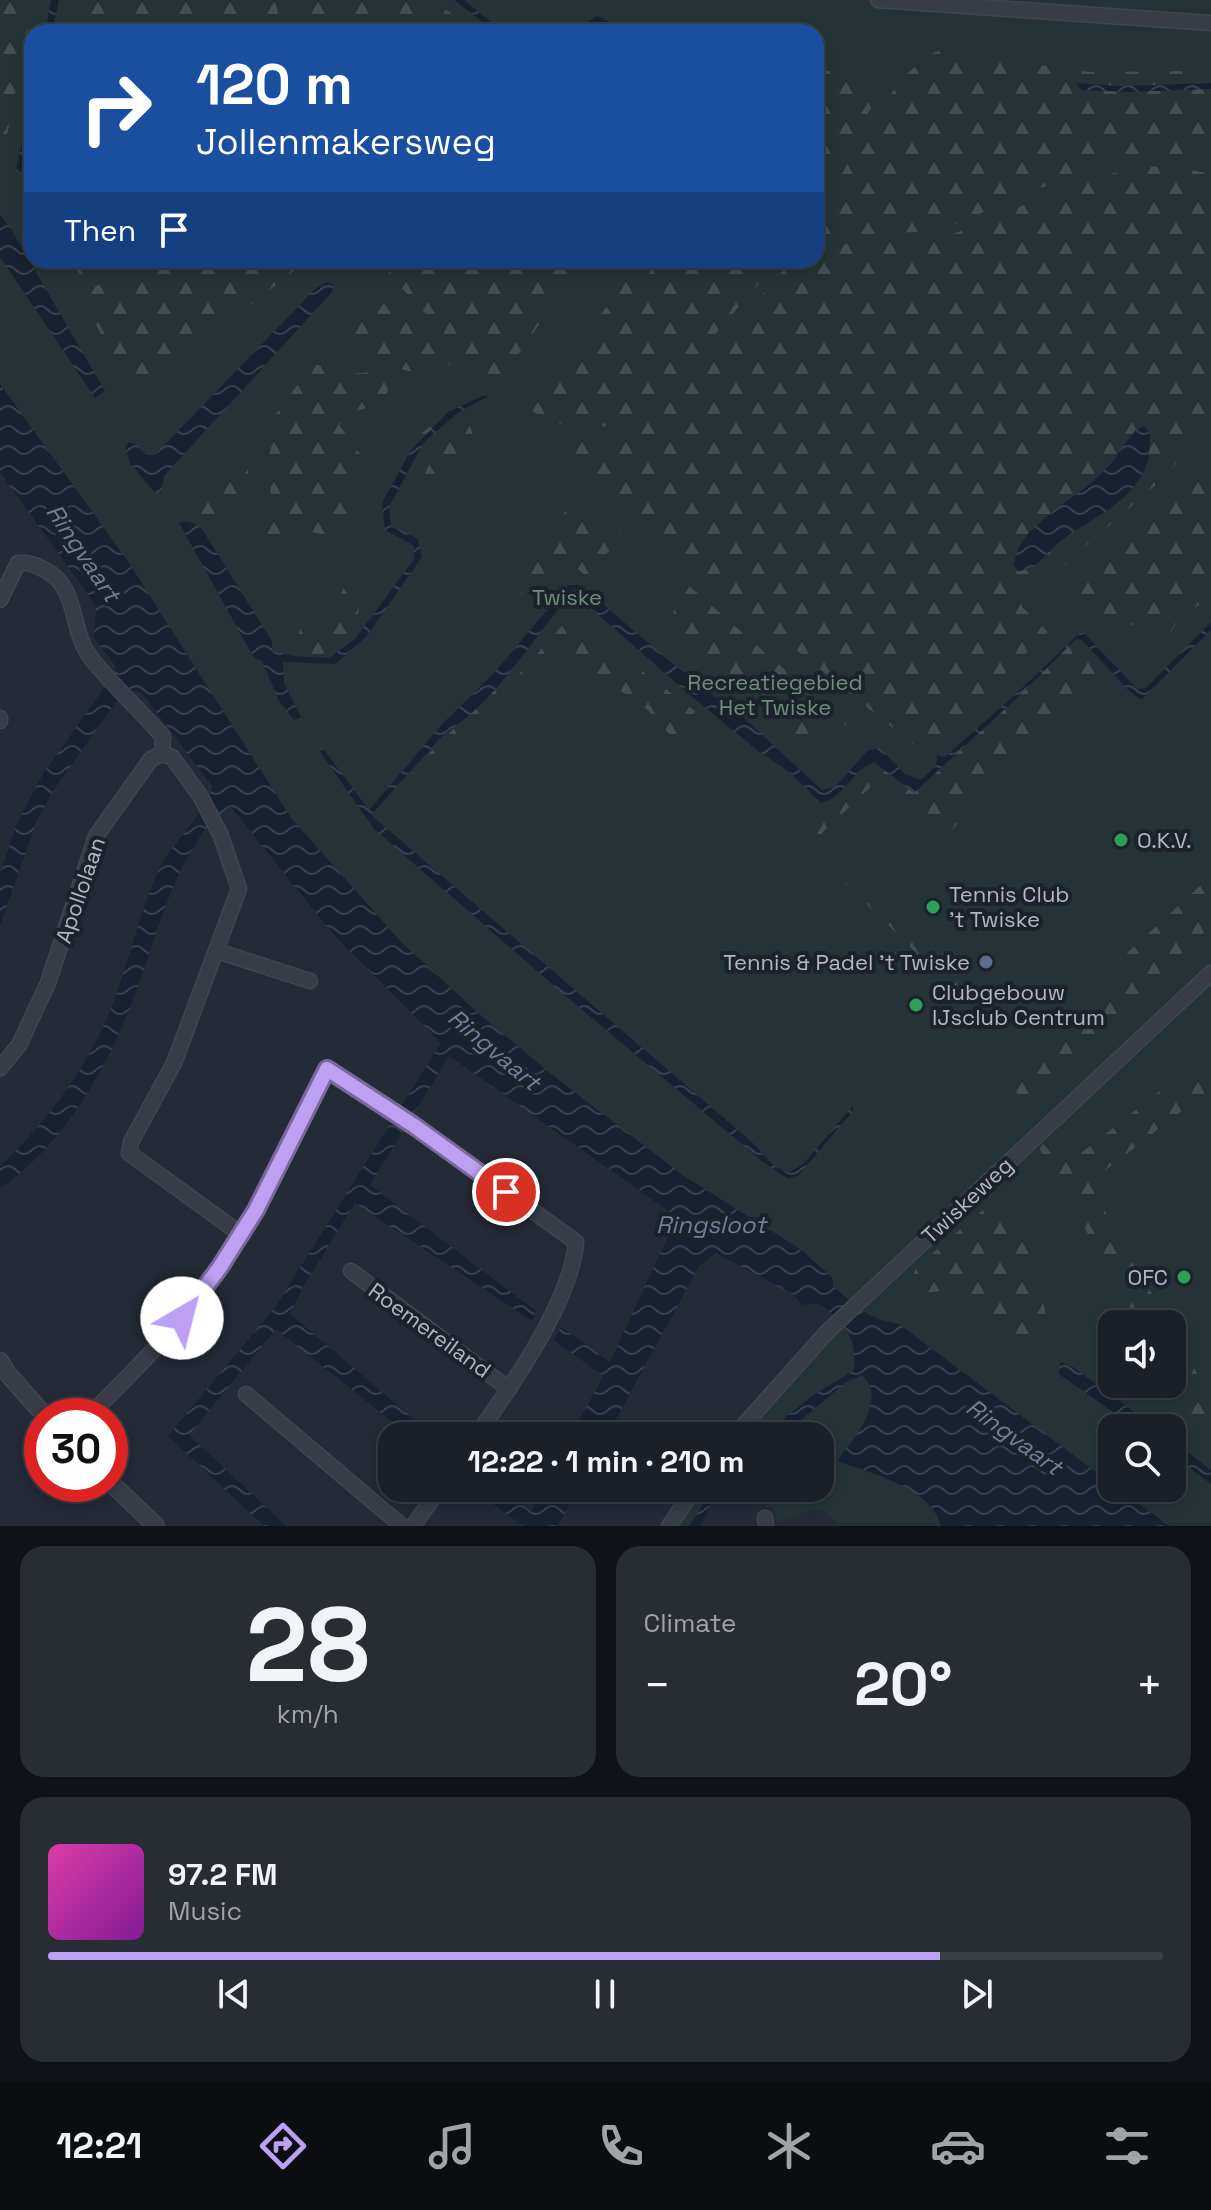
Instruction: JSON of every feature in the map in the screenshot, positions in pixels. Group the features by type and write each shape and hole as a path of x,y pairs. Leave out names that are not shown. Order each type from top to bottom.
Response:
{"street":[{"path":"878,0 1211,23"},
{"path":"0,600 18,563 30,562 52,574 67,589 81,641 91,657 163,737 162,754 172,757 201,797 215,824 239,889 174,1063 131,1142 129,1153 242,1235"},
{"name":"Apollolaan","path":"0,1068 19,1045 48,983 96,836 151,759 162,754"},
{"path":"217,951 310,981"},
{"name":"Twiskeweg","path":"747,1422 827,1332 1211,973"},
{"path":"106,1398 182,1318 242,1235 288,1151 327,1069 413,1125 576,1242 574,1261 553,1311 509,1389 486,1422"},
{"name":"Roemereiland","path":"351,1271 509,1389"},
{"path":"0,1361 29,1398"},
{"path":"246,1394 402,1526"},
{"path":"128,1499 156,1526"},
{"path":"413,1526 430,1502"},
{"path":"669,1526 685,1502"}],"green space":[{"name":"Twiske","path":"0,0 1211,0 1211,1526 1116,1526 972,1419 478,1013 401,942 291,818 129,563 0,384"},
{"path":"0,0 34,0 29,24 24,24 24,50 0,169"},
{"path":"66,0 275,0 280,24 62,24"},
{"path":"289,0 434,0 464,24 294,24"},
{"path":"938,51 1090,72 1211,71 1211,162 1183,156 1138,157 1076,173 933,231 824,237 824,208 853,154 903,79"},
{"path":"824,71 893,76 841,153 824,186"},
{"path":"1173,166 1211,174 1211,419 1168,474 1022,602 1022,607 1048,632 927,748 920,750 784,640 780,644 715,581 646,526 612,506 588,484 545,430 569,439 592,438 629,427 662,411 785,268 824,268 824,245 941,239 1088,179 1141,167","holes":["1144,427 1150,435 1144,472 1034,566 1054,510 1077,496 1104,472 1121,454 1135,430"]},
{"path":"75,268 106,268 82,277"},
{"path":"144,268 297,268 147,388 133,395 90,313 88,289"},
{"path":"394,268 578,268 498,384 452,342 397,283 386,276"},
{"path":"651,268 772,268 659,399 642,410 610,424 581,428 548,419 530,410 618,323"},
{"path":"632,277 636,279 634,287 622,313 601,331 593,335 589,333 617,289"},
{"path":"378,304 401,306 456,360 437,370 416,372 395,366 377,354 376,335 349,341 349,330"},
{"path":"313,364 352,373 374,373 390,385 380,404 355,412 339,425 363,458 364,473 355,485 354,500 346,520 329,536 304,530 290,536 274,536 263,532 260,520 271,495 268,461 275,431 273,418"},
{"path":"445,415 470,426 474,438 473,449 453,467 436,496 424,501 419,486 430,463 425,449 417,440"},
{"path":"243,452 251,483 247,497 230,516 216,521 201,518 207,489"},
{"path":"1211,454 1211,595 1185,616 1169,615 1176,623 1169,634 1157,641 1133,625 1077,610 1068,599 1076,586 1096,580 1122,546 1181,494"},
{"path":"578,497 622,535 588,577 562,557 547,582 511,628 503,616 520,597 541,541"},
{"name":"Recreatiegebied Het Twiske","path":"679,577 847,724 800,756 671,628"},
{"path":"352,581 361,586 358,615 366,626 339,648 323,654 305,655 298,636 302,624 330,617 336,611 345,583"},
{"path":"570,617 695,711 680,735 670,735 648,710 574,661 564,638 513,693 512,682"},
{"path":"1076,639 1082,640 1105,665 974,787 981,799 939,843 881,777 822,833 820,839 938,959 942,956 972,984 960,996 810,848 805,839 807,832 871,770 881,765 914,793"},
{"path":"495,690 497,694 392,815 430,853 426,859 376,814 437,745"},
{"path":"1211,876 1211,926 1024,1100 1006,1082 1136,963 1127,953"},
{"path":"1211,1051 1211,1088 1089,1183 1161,1310 1131,1310 1038,1146 1042,1142 1055,1156 1072,1160"},
{"path":"998,1197 1029,1254 1043,1299 1046,1316 1032,1341 1012,1338 972,1302 948,1290 923,1293 911,1280 917,1267"},
{"path":"844,1323 854,1346 855,1370 811,1397 780,1422 754,1422"},
{"path":"1186,1354 1211,1398 1211,1439 1192,1418 1181,1398 1186,1398"},
{"path":"862,1375 869,1385 870,1407 859,1431 838,1461 883,1477 913,1492 926,1502 941,1526 841,1526 823,1510 811,1510 776,1523 775,1509 770,1506 766,1508 764,1502 834,1502 834,1422 799,1422 846,1382"},
{"path":"692,1502 705,1502 689,1526 675,1526"}],"water":[{"path":"51,0 59,0 54,24 46,24"},
{"path":"454,0 464,0 493,24 485,24"},
{"path":"597,16 610,22 610,24 584,24"},
{"path":"1076,83 1121,86 1211,83 1211,89 1081,90"},
{"path":"24,132 24,163 22,172 16,171"},
{"path":"0,215 24,251 24,268 34,268 105,391 95,398 0,257"},
{"path":"327,282 334,285 332,292 164,476 161,493 155,493 130,463 125,447 129,442 136,444 146,455 155,455 316,288"},
{"path":"0,384 129,563 291,818 401,942 552,1075 684,1176 800,1249 832,1277 834,1287 859,1309 878,1319 899,1324 1098,1473 1098,1502 1137,1502 1169,1526 941,1526 926,1502 913,1492 837,1461 866,1420 870,1408 872,1396 862,1375 846,1382 799,1422 780,1422 811,1397 854,1370 851,1339 842,1324 819,1303 803,1305 794,1295 716,1253 699,1266 615,1422 578,1422 603,1376 554,1340 561,1327 610,1362 677,1217 449,1056 370,1185 536,1311 532,1321 355,1203 303,1287 290,1314 417,1422 392,1422 276,1329 189,1435 286,1526 264,1526 168,1436 276,1306 441,1043 334,935 230,806 207,828 181,870 135,995 98,1076 45,1150 0,1188 0,1166 51,1110 93,1047 114,1001 157,874 208,798 212,786 141,692 132,690 115,703 53,791 37,820 0,926 0,875 16,825 43,774 116,671 115,665 94,638 94,603 0,472"},
{"path":"482,396 489,396 459,412 424,442 389,507 391,525 418,539 422,557 366,637 335,664 283,662 284,683 301,717 294,720 279,701 262,661 254,658 179,523 191,522 202,529 272,641 272,651 329,658 355,639 414,559 414,546 385,530 382,503 411,450 448,412"},
{"path":"1144,426 1150,434 1150,449 1137,483 1117,503 1058,543 1035,565 1018,571 1015,560 1027,535 1098,477 1133,434"},
{"path":"568,585 578,585 589,592 668,660 746,720 822,790 835,787 868,750 880,748 905,774 921,780 936,766 937,755 945,757 1082,631 1137,689 1146,688 1211,622 1211,630 1141,700 1082,640 1076,639 914,793 874,762 860,771 836,796 821,803 789,772 758,751 684,690 576,595 569,596 496,689 463,721 446,732 371,815 751,1141 773,1165 788,1173 803,1164 853,1106 853,1111 799,1175 788,1179 763,1162 567,997 374,829 320,752 322,747 369,810 443,723 494,673"},
{"path":"1061,1362 1073,1367 1098,1385 1098,1398 1115,1398 1137,1414 1116,1414 1060,1375"},
{"path":"1186,1451 1211,1470 1211,1484 1186,1465"},
{"path":"490,1502 519,1502 531,1512 536,1502 571,1502 558,1526 522,1526"},
{"path":"705,1502 712,1502 701,1526 689,1526"}],"place":[{"name":"O.K.V.","path":"1121,840"},
{"name":"Tennis Club 't Twiske","path":"933,907"},
{"name":"Tennis & Padel ’t Twiske","path":"986,962"},
{"name":"Clubgebouw IJsclub Centrum","path":"916,1005"},
{"name":"OFC","path":"1184,1277"}],"route":[{"path":"182,1318 242,1235 288,1151 327,1069 413,1125 506,1192"}],"water label":[{"name":"Ringvaart","path":"83,553"},
{"name":"Ringvaart","path":"494,1050"},
{"name":"Ringsloot","path":"711,1225"},
{"name":"Ringvaart","path":"1014,1437"}]}
